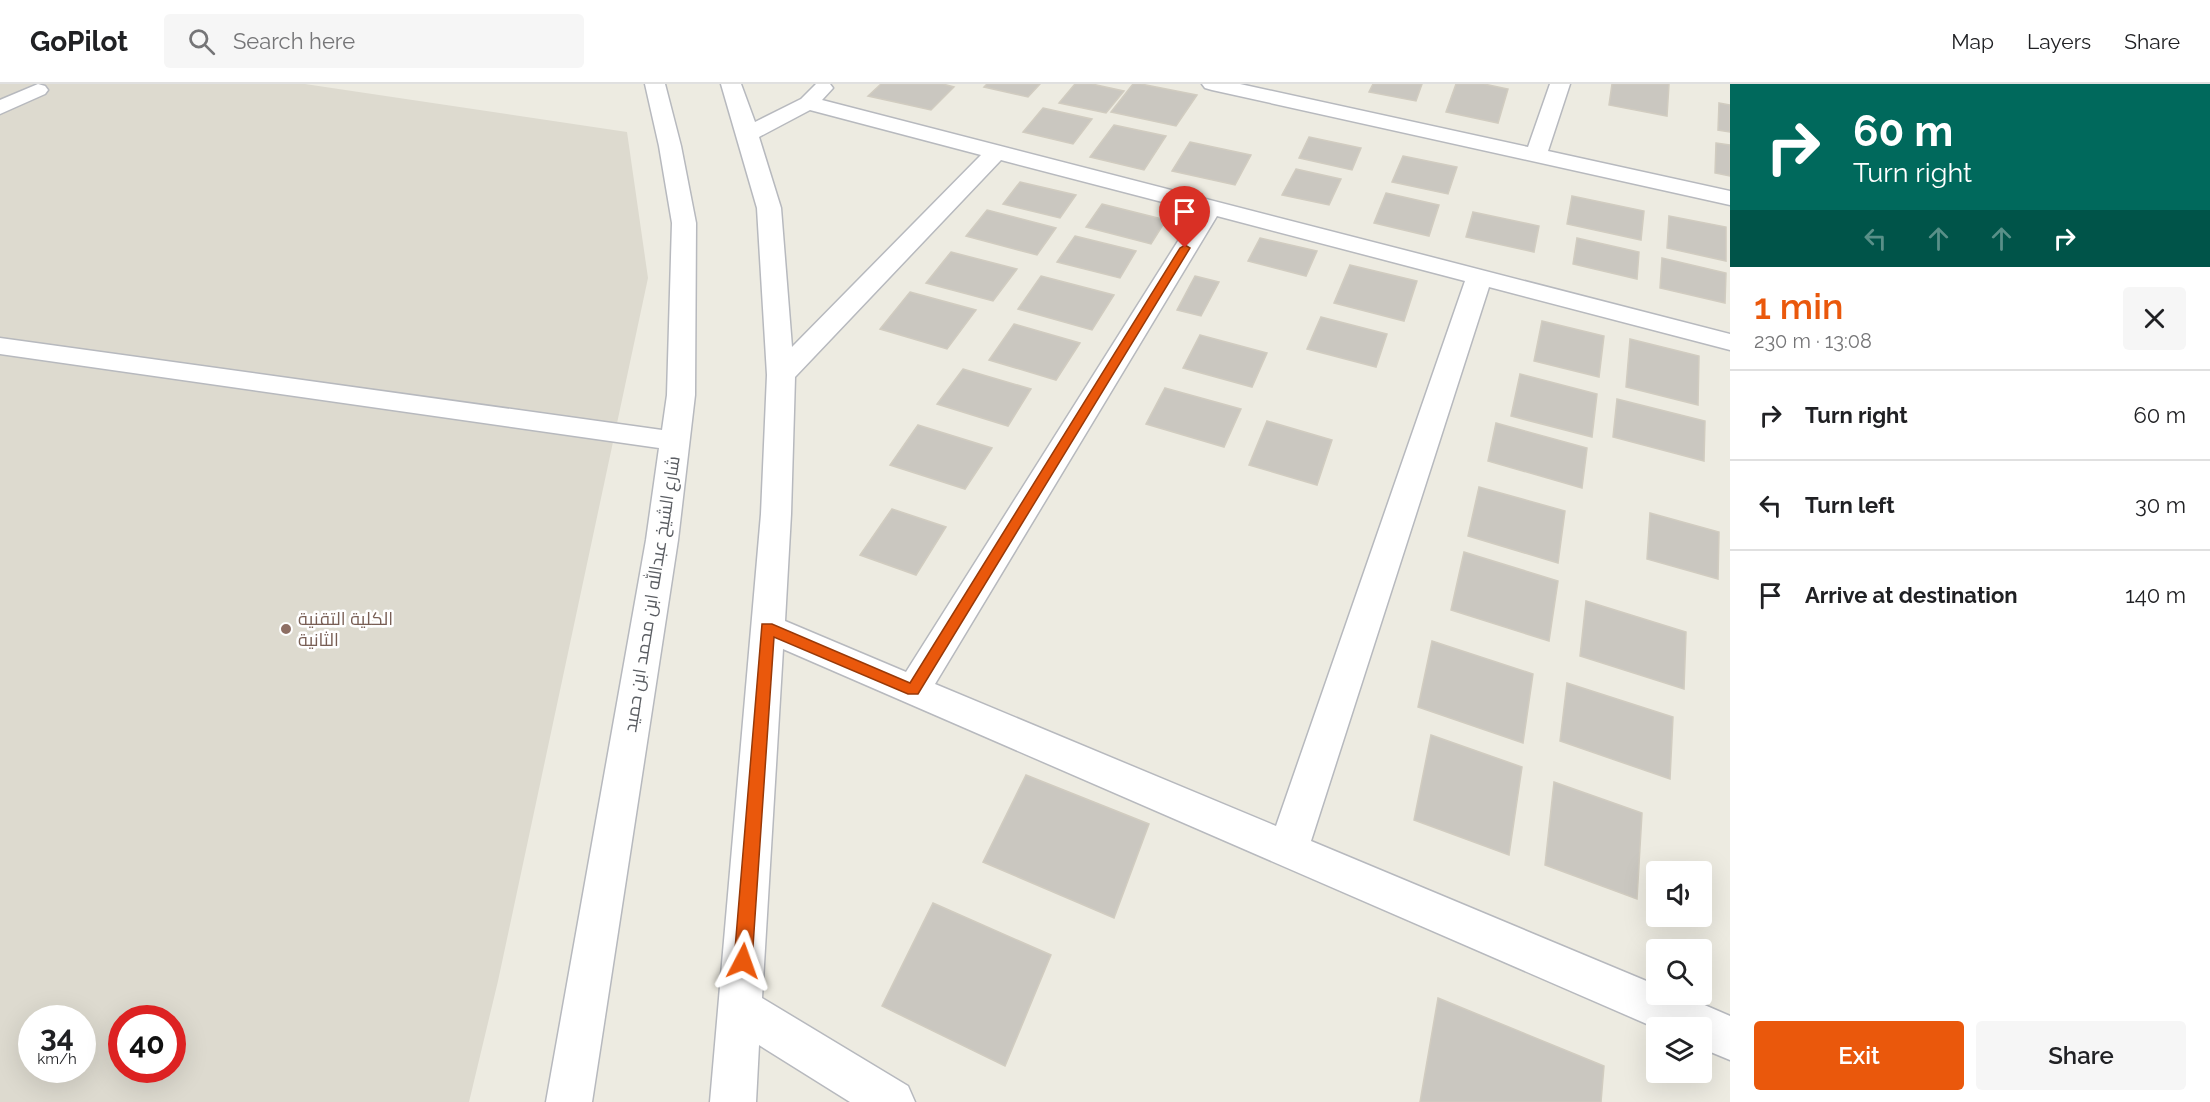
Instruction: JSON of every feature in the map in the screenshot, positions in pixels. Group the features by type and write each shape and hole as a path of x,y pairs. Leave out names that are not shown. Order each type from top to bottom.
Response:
{"street":[{"name":"شارع الشيخ عبدالله ابن محمد ابن حميد","path":"569,1102 662,540 681,395 684,223 670,146 655,84"},
{"path":"731,84 748,134 768,208 781,375 776,514 733,1102"},
{"path":"748,134 808,103 828,84"},
{"path":"1212,84 1730,198"},
{"path":"1536,156 1560,84"},
{"path":"0,108 38,90"},
{"path":"808,103 1730,342"},
{"path":"781,375 996,152"},
{"path":"913,690 1210,207"},
{"path":"1288,850 1479,278"},
{"path":"0,346 675,441"},
{"path":"767,628 1730,1038"},
{"path":"739,1008 892,1102"}],"shaded area":[{"name":"الكلية التقنية الثانية","path":"0,84 305,84 627,132 648,278 498,981 469,1102 0,1102"}],"building":[{"path":"881,84 943,84 954,87 931,110 868,96"},
{"path":"987,84 1040,84 1028,97 984,87"},
{"path":"1075,84 1092,84 1124,91 1106,113 1059,103"},
{"path":"1133,84 1197,95 1176,126 1111,112"},
{"path":"1373,84 1422,84 1416,101 1369,92"},
{"path":"1456,84 1484,84 1508,89 1498,123 1446,112"},
{"path":"1612,84 1669,84 1667,116 1609,105"},
{"path":"1719,103 1730,105 1730,132 1718,130"},
{"path":"1043,108 1092,119 1073,144 1023,132"},
{"path":"1114,125 1166,136 1144,170 1090,157"},
{"path":"1309,137 1361,148 1352,170 1299,158"},
{"path":"1190,142 1251,155 1235,185 1172,171"},
{"path":"1716,143 1730,145 1730,176 1715,173"},
{"path":"1403,156 1457,167 1448,194 1392,182"},
{"path":"1296,169 1341,179 1329,205 1282,195"},
{"path":"1020,182 1076,195 1060,218 1003,204"},
{"path":"1386,193 1439,205 1429,236 1374,223"},
{"path":"1572,196 1644,211 1641,240 1567,224"},
{"path":"1102,204 1166,220 1151,244 1086,227"},
{"path":"987,210 1056,228 1037,255 966,236"},
{"path":"1473,212 1539,226 1534,252 1466,237"},
{"path":"1669,216 1726,227 1726,261 1667,248"},
{"path":"1075,236 1136,251 1120,278 1057,262"},
{"path":"1260,238 1317,251 1306,276 1248,261"},
{"path":"1577,238 1639,252 1637,279 1573,264"},
{"path":"951,252 1017,269 993,301 926,283"},
{"path":"1662,258 1726,273 1725,303 1660,288"},
{"path":"1350,265 1417,281 1404,321 1334,303"},
{"path":"1041,276 1114,295 1092,330 1018,309"},
{"path":"1195,276 1219,282 1201,316 1177,310"},
{"path":"910,292 976,310 947,349 880,329"},
{"path":"1321,317 1387,334 1376,367 1307,349"},
{"path":"1542,321 1604,336 1599,377 1534,361"},
{"path":"1014,324 1080,343 1056,380 989,360"},
{"path":"1200,335 1267,353 1252,387 1183,368"},
{"path":"1630,339 1699,356 1698,405 1626,387"},
{"path":"963,369 1031,389 1008,426 937,404"},
{"path":"1520,374 1597,394 1592,437 1511,416"},
{"path":"1165,388 1241,409 1224,447 1146,424"},
{"path":"1617,399 1705,421 1704,461 1613,437"},
{"path":"1267,421 1332,440 1317,485 1249,465"},
{"path":"1496,423 1587,448 1582,488 1488,461"},
{"path":"918,425 992,448 965,489 890,465"},
{"path":"1479,487 1565,511 1558,563 1468,536"},
{"path":"892,509 946,527 916,575 860,555"},
{"path":"1650,513 1719,532 1718,579 1647,559"},
{"path":"1464,552 1558,581 1549,641 1451,610"},
{"path":"1586,601 1686,632 1684,689 1580,656"},
{"path":"1432,641 1533,674 1523,743 1418,707"},
{"path":"1567,683 1673,717 1670,779 1560,741"},
{"path":"1431,735 1522,767 1509,855 1414,820"},
{"path":"1026,775 1149,824 1114,918 983,862"},
{"path":"1554,782 1642,813 1637,899 1545,865"},
{"path":"933,903 1051,955 1005,1066 882,1006"},
{"path":"1438,998 1604,1066 1601,1102 1420,1102"}],"place":[{"name":"الكلية التقنية الثانية","path":"286,629"}],"route":[{"path":"743,961 767,628 913,690 1185,248"}]}
